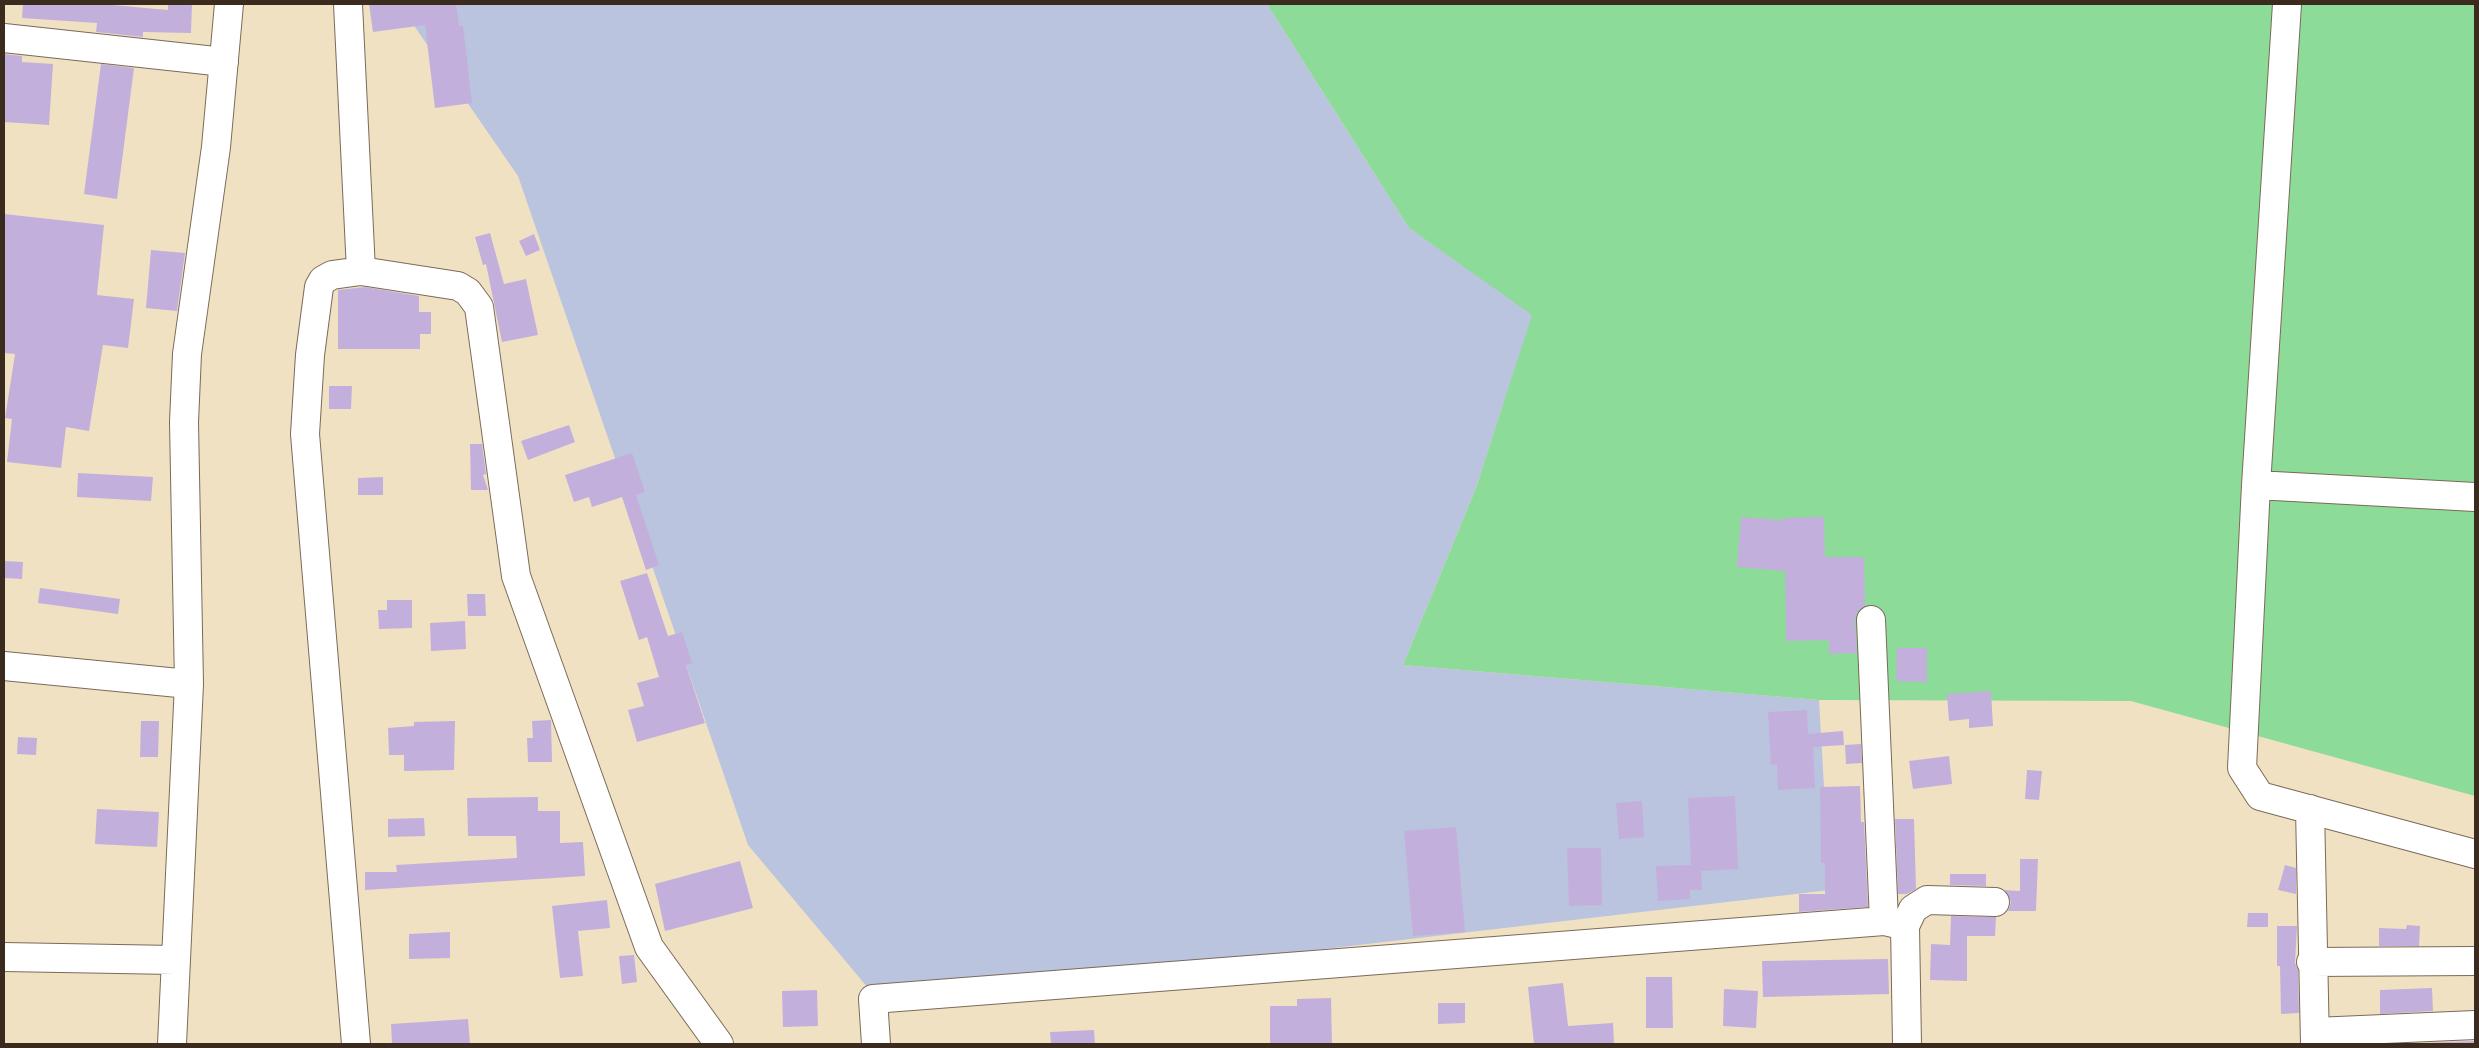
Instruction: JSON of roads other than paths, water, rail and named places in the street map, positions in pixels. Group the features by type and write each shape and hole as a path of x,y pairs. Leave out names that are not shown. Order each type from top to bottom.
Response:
{"street":[{"path":"172,1044 174,960 182,856 189,684 184,422 187,354 216,146 229,4"},
{"path":"348,4 360,271"},
{"path":"2287,4 2256,485 2242,768 2260,796 2475,854"},
{"path":"4,38 224,62"},
{"path":"356,1044 305,434 310,355 319,287 323,280 332,275 360,271 458,286 468,292 478,306 516,576 648,947 719,1044"},
{"path":"2256,485 2475,497"},
{"path":"1871,620 1894,924 1907,1044"},
{"path":"4,666 189,684"},
{"path":"2310,809 2315,1038 2475,1025"},
{"path":"876,1044 873,999 1894,924 1927,900 1994,902"},
{"path":"4,957 174,960"},
{"path":"2312,962 2475,960"}]}
